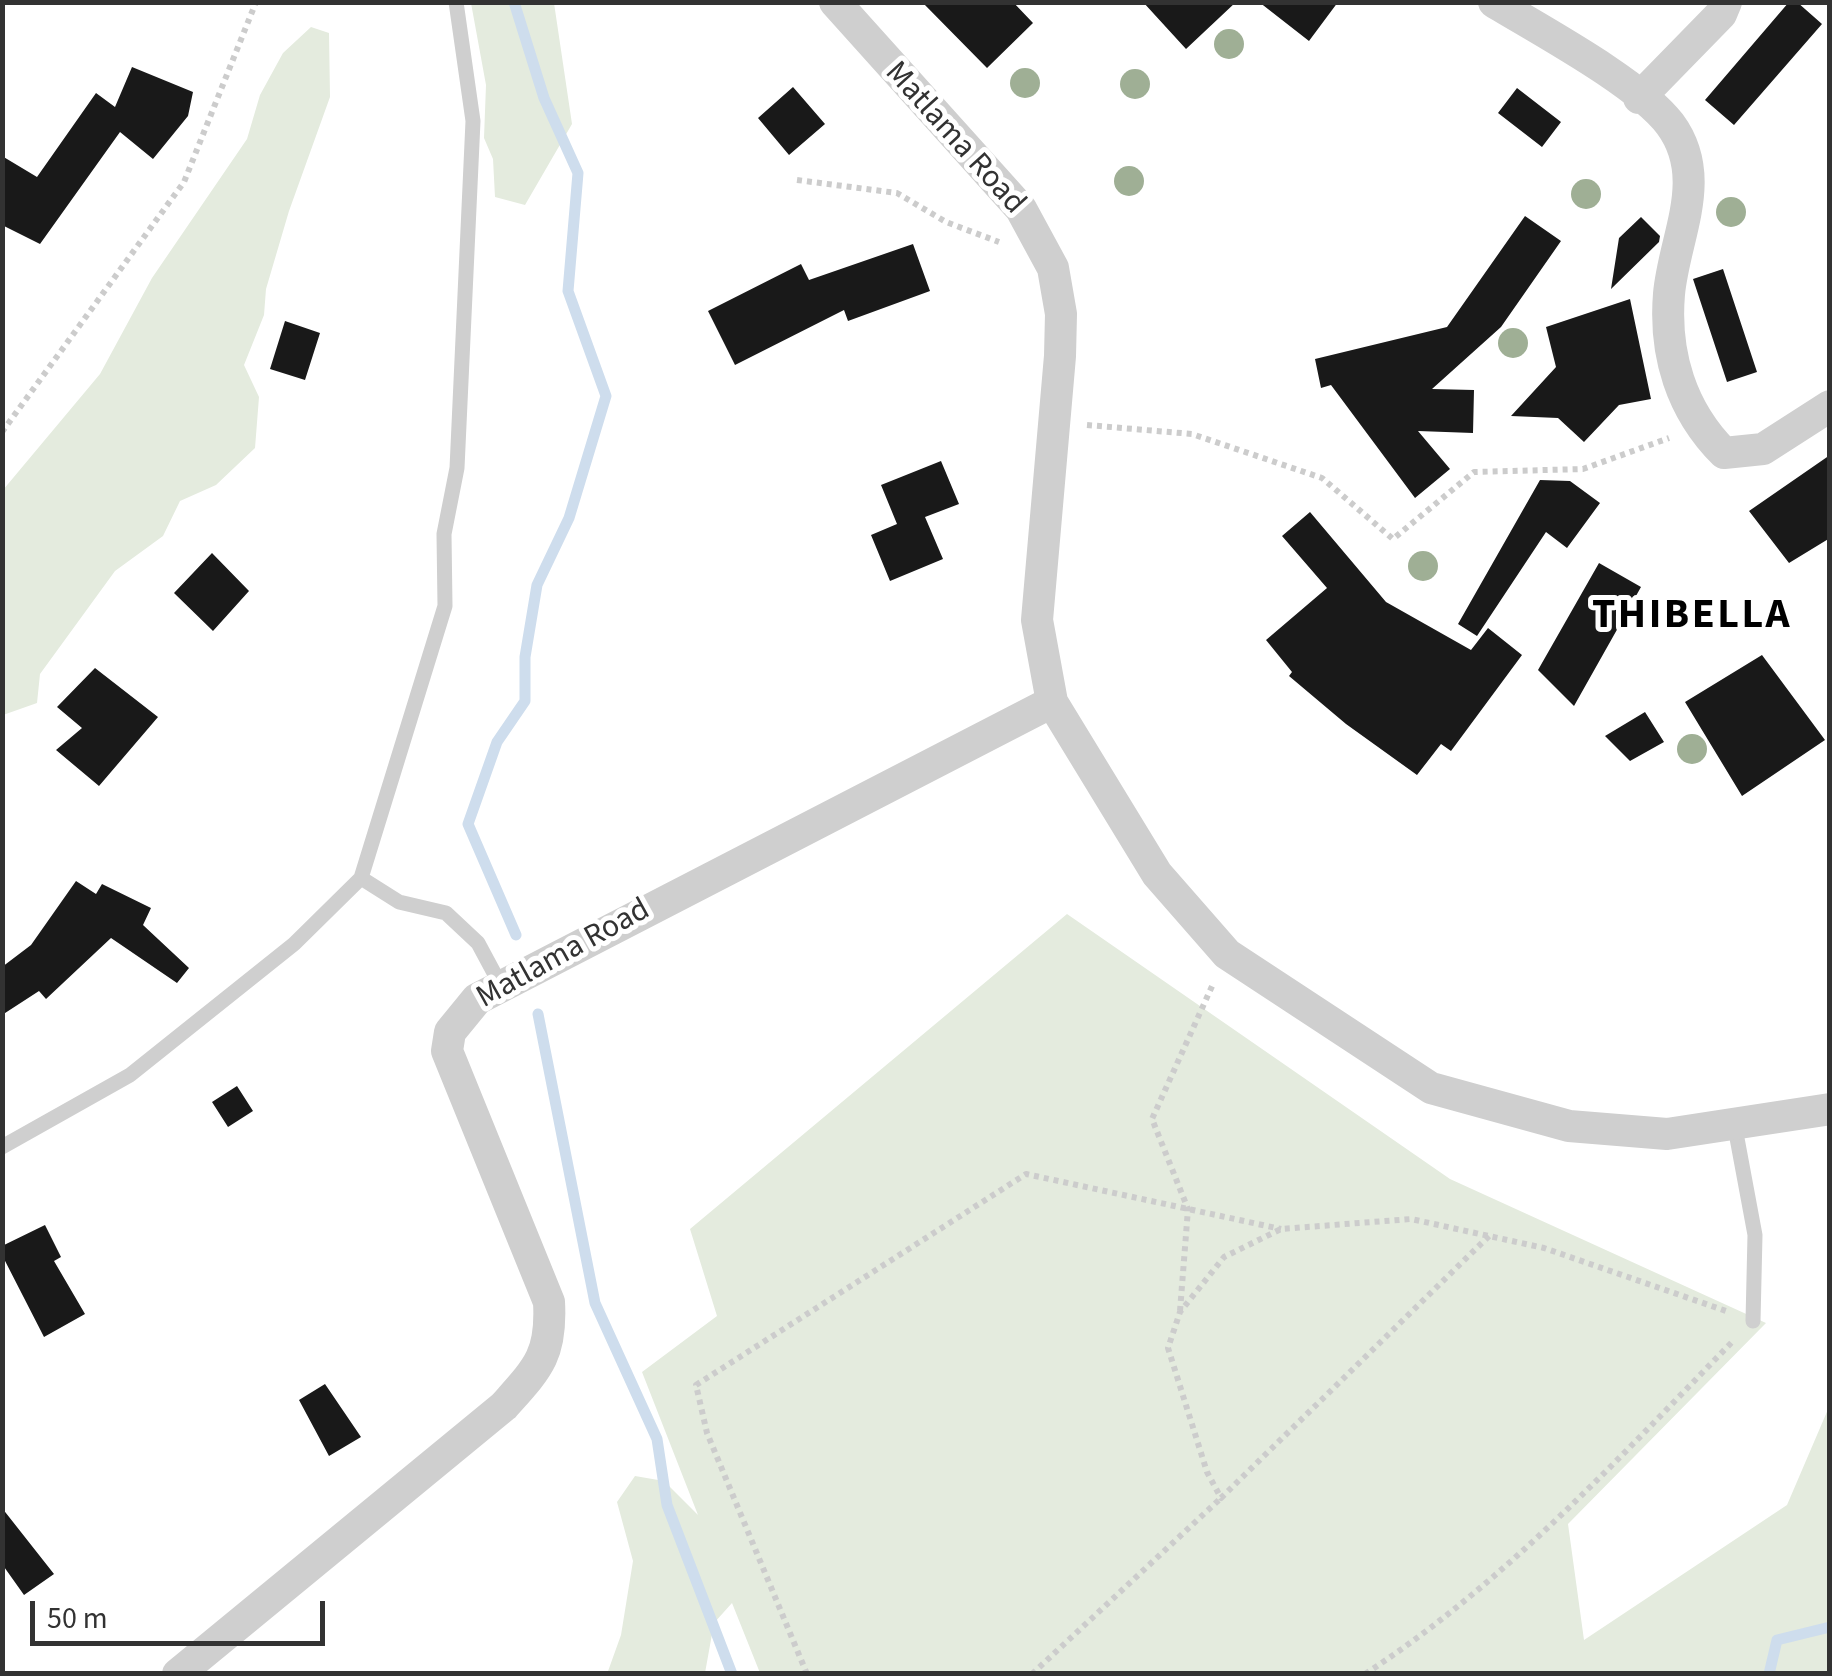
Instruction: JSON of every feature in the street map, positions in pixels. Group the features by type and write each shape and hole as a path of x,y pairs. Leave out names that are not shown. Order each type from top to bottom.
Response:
{"street":[{"name":"Matlama Road","path":"836,2 1021,209 1053,268 1061,314 1037,620 1052,702 1156,874 1227,954 1431,1088 1569,1126 1666,1134 1830,1108"},
{"path":"1494,2 1579,53 1670,124 1690,173 1685,230 1669,291 1668,350 1698,428 1724,453 1763,449 1830,406"},
{"path":"1639,98 1721,14 1726,2"},
{"name":"Matlama Road","path":"178,1674 504,1406 530,1376 552,1340 549,1302 446,1051 450,1032 459,1019 477,999 500,984 1052,702"}],"lane":[{"path":"2,1147 130,1075 294,944 361,878 445,606 444,534 457,468 473,121 456,2"},
{"path":"361,878 399,902 446,913 478,943 500,984"},
{"path":"1734,1122 1754,1235 1753,1321"}],"path":[{"path":"2,432 184,182 256,2"},
{"path":"798,180 897,192 946,222 1000,242 1033,230"},
{"path":"1052,421 1192,434 1322,478 1393,540 1474,472 1583,469 1698,428"},
{"path":"1221,1498 1207,1472 1168,1348 1180,1312 1188,1209 1152,1119 1227,954"},
{"path":"806,1674 707,1433 696,1385 1026,1174 1281,1229 1411,1219 1544,1248 1753,1321 1546,1532 1433,1629 1364,1674"},
{"path":"1180,1312 1224,1258 1281,1229"},
{"path":"1032,1674 1221,1498 1489,1236"}],"shaded area":[{"path":"471,3 554,3 572,124 525,205 495,197 493,159 484,138 486,85"},
{"path":"311,27 329,33 330,97 289,211 266,289 264,315 244,365 259,397 255,448 216,485 180,501 163,536 115,571 40,674 37,703 3,715 3,490 100,374 152,278 247,139 260,95 283,53"},
{"path":"1067,914 1450,1179 1766,1323 1568,1524 1584,1640 1787,1505 1829,1407 1829,1673 760,1673 732,1603 714,1623 705,1673 607,1674 621,1635 633,1561 617,1502 635,1476 664,1481 698,1515 642,1372 717,1316 690,1229"}],"building":[{"path":"922,2 1013,2 1033,23 987,68"},
{"path":"1143,2 1236,2 1186,49"},
{"path":"1259,2 1338,2 1309,41"},
{"path":"1789,2 1797,2 1822,24 1734,125 1705,100"},
{"path":"132,67 193,92 188,116 153,159 120,132 40,244 2,225 2,156 37,177 96,93 115,107"},
{"path":"793,87 825,124 789,155 758,118"},
{"path":"1517,88 1561,122 1542,147 1498,113"},
{"path":"1525,216 1561,241 1501,327 1432,389 1474,390 1473,433 1418,431 1450,469 1415,498 1331,385 1321,388 1315,359 1447,327"},
{"path":"1641,217 1660,236 1659,242 1611,289 1619,238"},
{"path":"913,244 930,291 848,321 844,310 735,365 708,311 801,264 809,280"},
{"path":"1723,269 1757,372 1727,382 1693,279"},
{"path":"1630,299 1651,399 1619,405 1584,442 1558,418 1511,416 1556,367 1546,327"},
{"path":"285,321 320,333 305,380 270,369"},
{"path":"1830,455 1830,538 1789,563 1749,511"},
{"path":"941,461 959,504 925,517 943,559 890,581 871,535 897,524 881,485"},
{"path":"1540,480 1570,481 1600,503 1567,548 1546,532 1477,636 1458,624"},
{"path":"1310,512 1386,602 1471,650 1488,628 1522,655 1451,751 1441,744 1417,775 1346,724 1289,676 1292,672 1266,640 1327,588 1282,536"},
{"path":"212,553 249,591 213,631 174,593"},
{"path":"1599,563 1641,587 1574,706 1538,670"},
{"path":"1762,655 1825,740 1742,796 1685,702"},
{"path":"95,668 158,717 99,786 56,750 82,728 57,707"},
{"path":"1645,712 1664,742 1630,761 1605,736"},
{"path":"76,881 96,894 102,884 151,908 143,925 189,968 177,983 111,938 46,999 39,991 2,1015 2,967 31,945"},
{"path":"237,1086 253,1111 228,1127 212,1102"},
{"path":"45,1225 61,1257 54,1261 85,1314 44,1337 2,1255 2,1246"},
{"path":"325,1384 361,1437 329,1456 299,1400"},
{"path":"2,1508 54,1574 24,1595 2,1564"}],"waterway":[{"path":"514,2 544,98 578,173 568,291 606,396 569,518 537,585 525,657 525,701 497,742 468,824 516,935"},
{"path":"538,1014 595,1303 657,1439 667,1505 732,1674"},
{"path":"1769,1674 1777,1640 1830,1627"}],"district":[{"name":"THIBELLA","path":"1692,618"}]}
